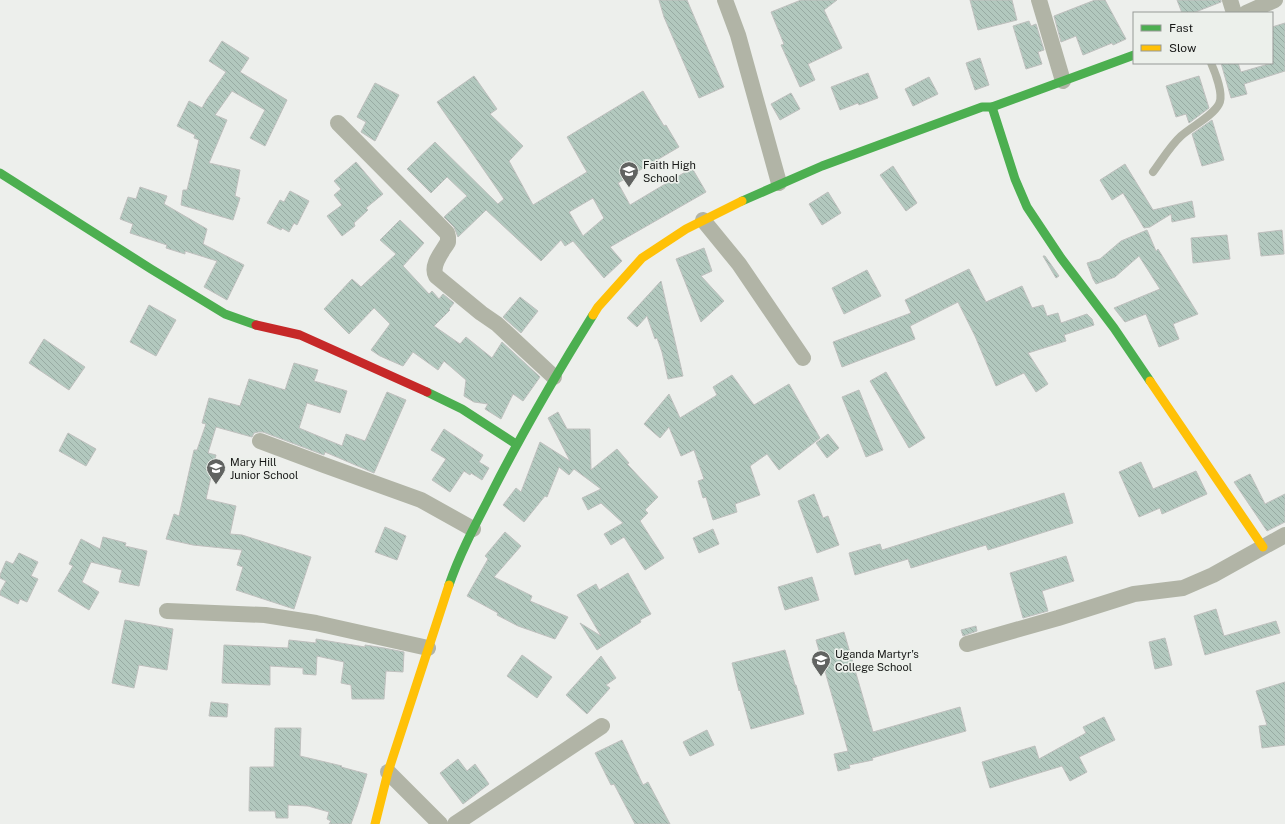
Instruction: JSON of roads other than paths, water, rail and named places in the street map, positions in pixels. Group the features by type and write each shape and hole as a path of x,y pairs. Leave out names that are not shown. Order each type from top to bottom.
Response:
{"street":[{"path":"725,0 738,35 779,184"},
{"path":"1039,0 1063,81"},
{"path":"1230,0 1234,12"},
{"path":"1248,12 1275,0"},
{"path":"375,824 388,772 457,562 508,456 554,376 598,307 642,258 686,229 732,205 779,184 921,129 982,107 992,107 1133,55"},
{"path":"992,107 1014,179 1028,207 1061,258 1114,328 1263,547"},
{"path":"338,124 447,233 448,242 434,267 436,276 481,313 497,324 554,376"},
{"path":"0,173 225,314 249,323 300,335 408,382 462,408 516,444"},
{"path":"703,220 738,264 803,358"},
{"path":"260,441 324,466 421,500 473,529"},
{"path":"967,644 1134,594 1183,588 1213,575 1285,535"},
{"path":"167,611 266,615 316,623 428,648"},
{"path":"455,824 602,726"},
{"path":"388,772 440,824"}],"lane":[{"path":"1153,172 1181,136 1210,114 1219,104 1221,95 1211,64"}],"place":[{"name":"Faith High School","path":"629,188"},
{"name":"Mary Hill Junior School","path":"216,485"},
{"name":"Uganda Martyr's College School","path":"821,677"}]}
